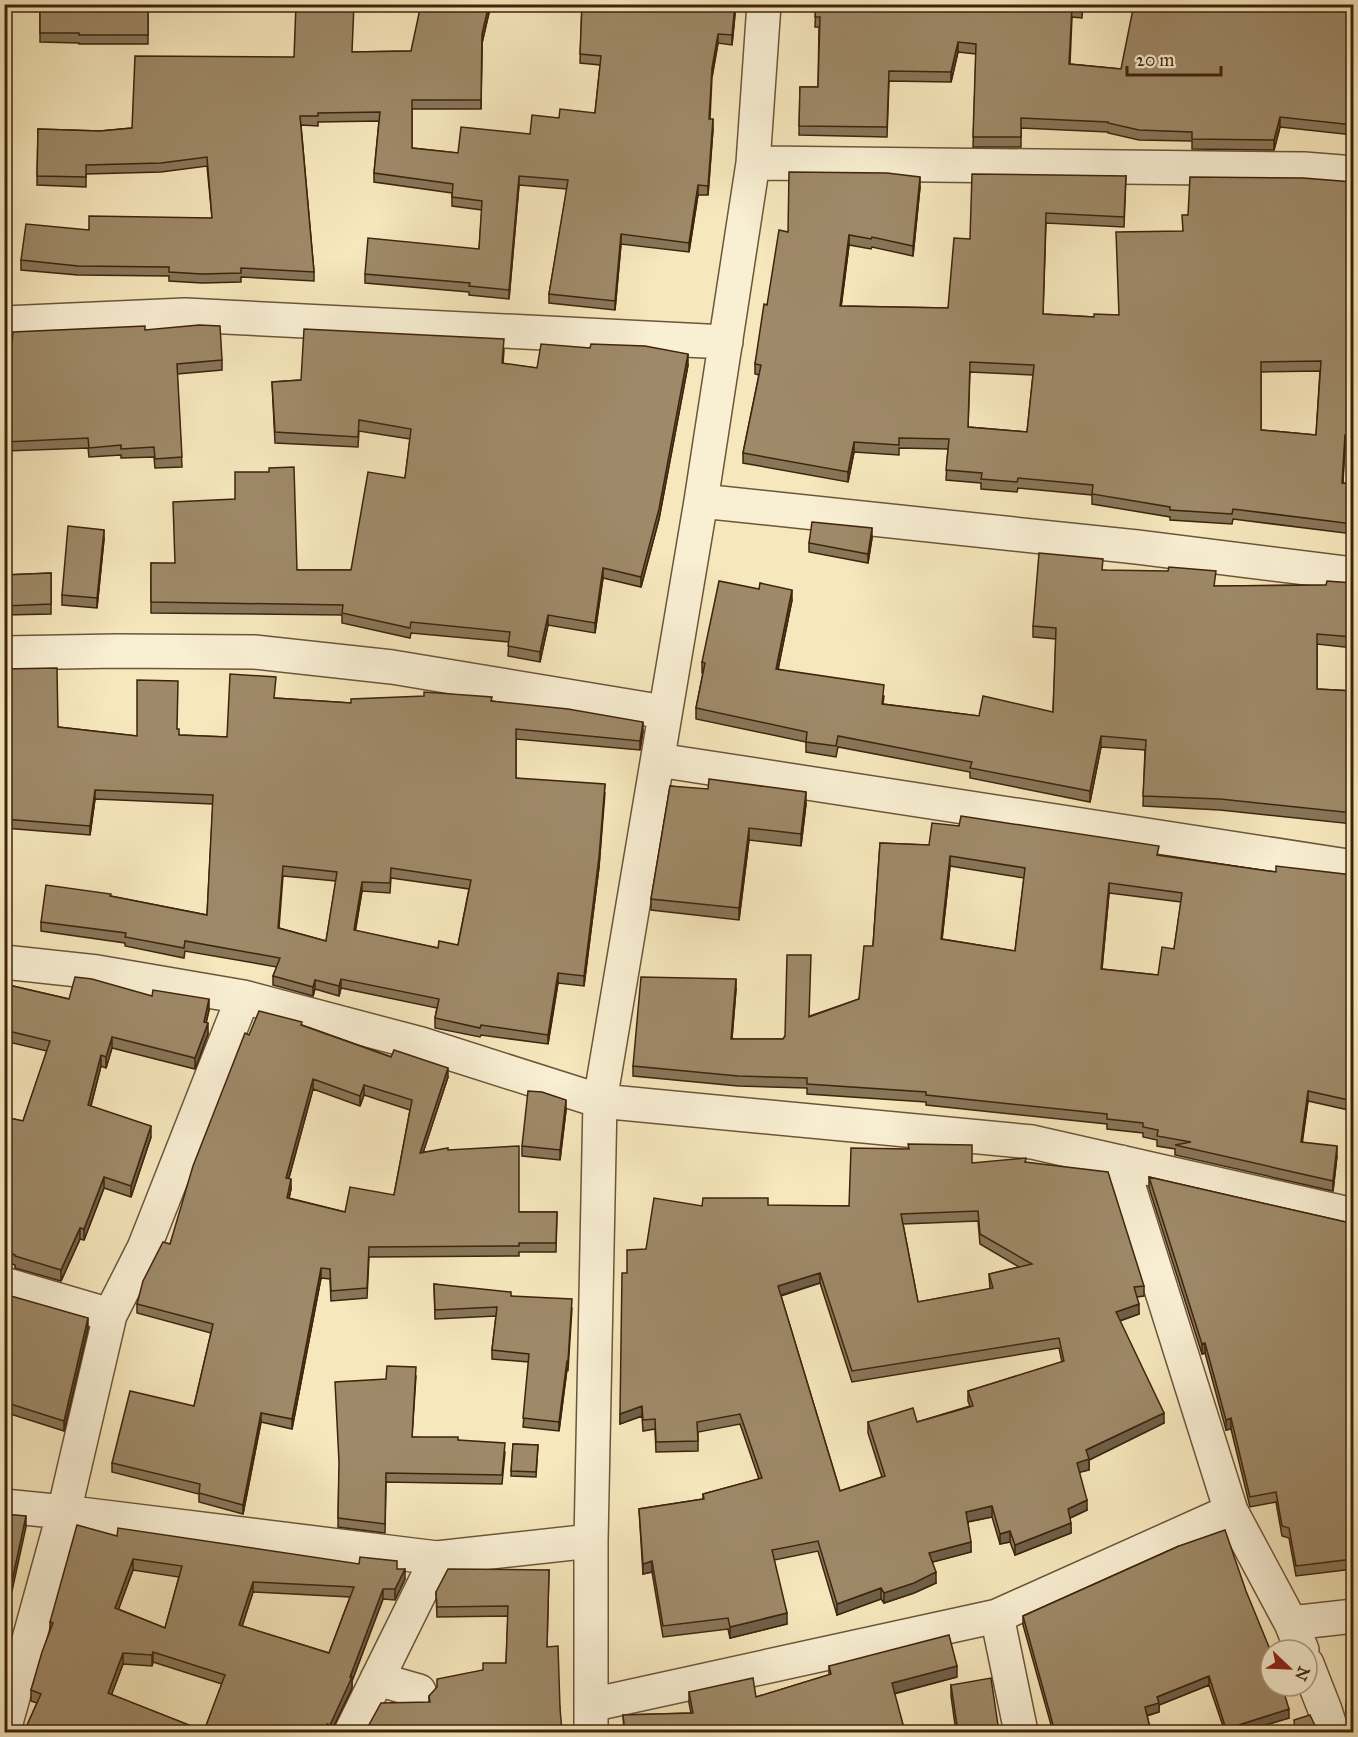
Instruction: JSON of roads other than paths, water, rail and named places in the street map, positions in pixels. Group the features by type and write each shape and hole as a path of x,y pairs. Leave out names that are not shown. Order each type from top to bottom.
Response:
{"street":[{"path":"764,4 753,163 701,501 600,1101 591,1540 591,1719 997,1616 1231,1511"},
{"path":"753,163 1304,169 1353,173"},
{"path":"4,323 185,315 726,342"},
{"path":"701,501 1125,545 1353,574"},
{"path":"4,653 254,652 392,667 664,712"},
{"path":"658,760 1353,867"},
{"path":"4,962 97,972 243,997 421,1044 600,1101 1032,1142 1353,1215"},
{"path":"4,1730 64,1512 110,1315 144,1248 243,997"},
{"path":"1121,1162 1231,1511 1296,1637 1353,1616"},
{"path":"4,1284 110,1315"},
{"path":"4,1506 437,1558 591,1540"},
{"path":"351,1732 437,1558"},
{"path":"997,1616 1021,1732"},
{"path":"377,1679 419,1691"},
{"path":"1319,1695 1332,1732"}]}
